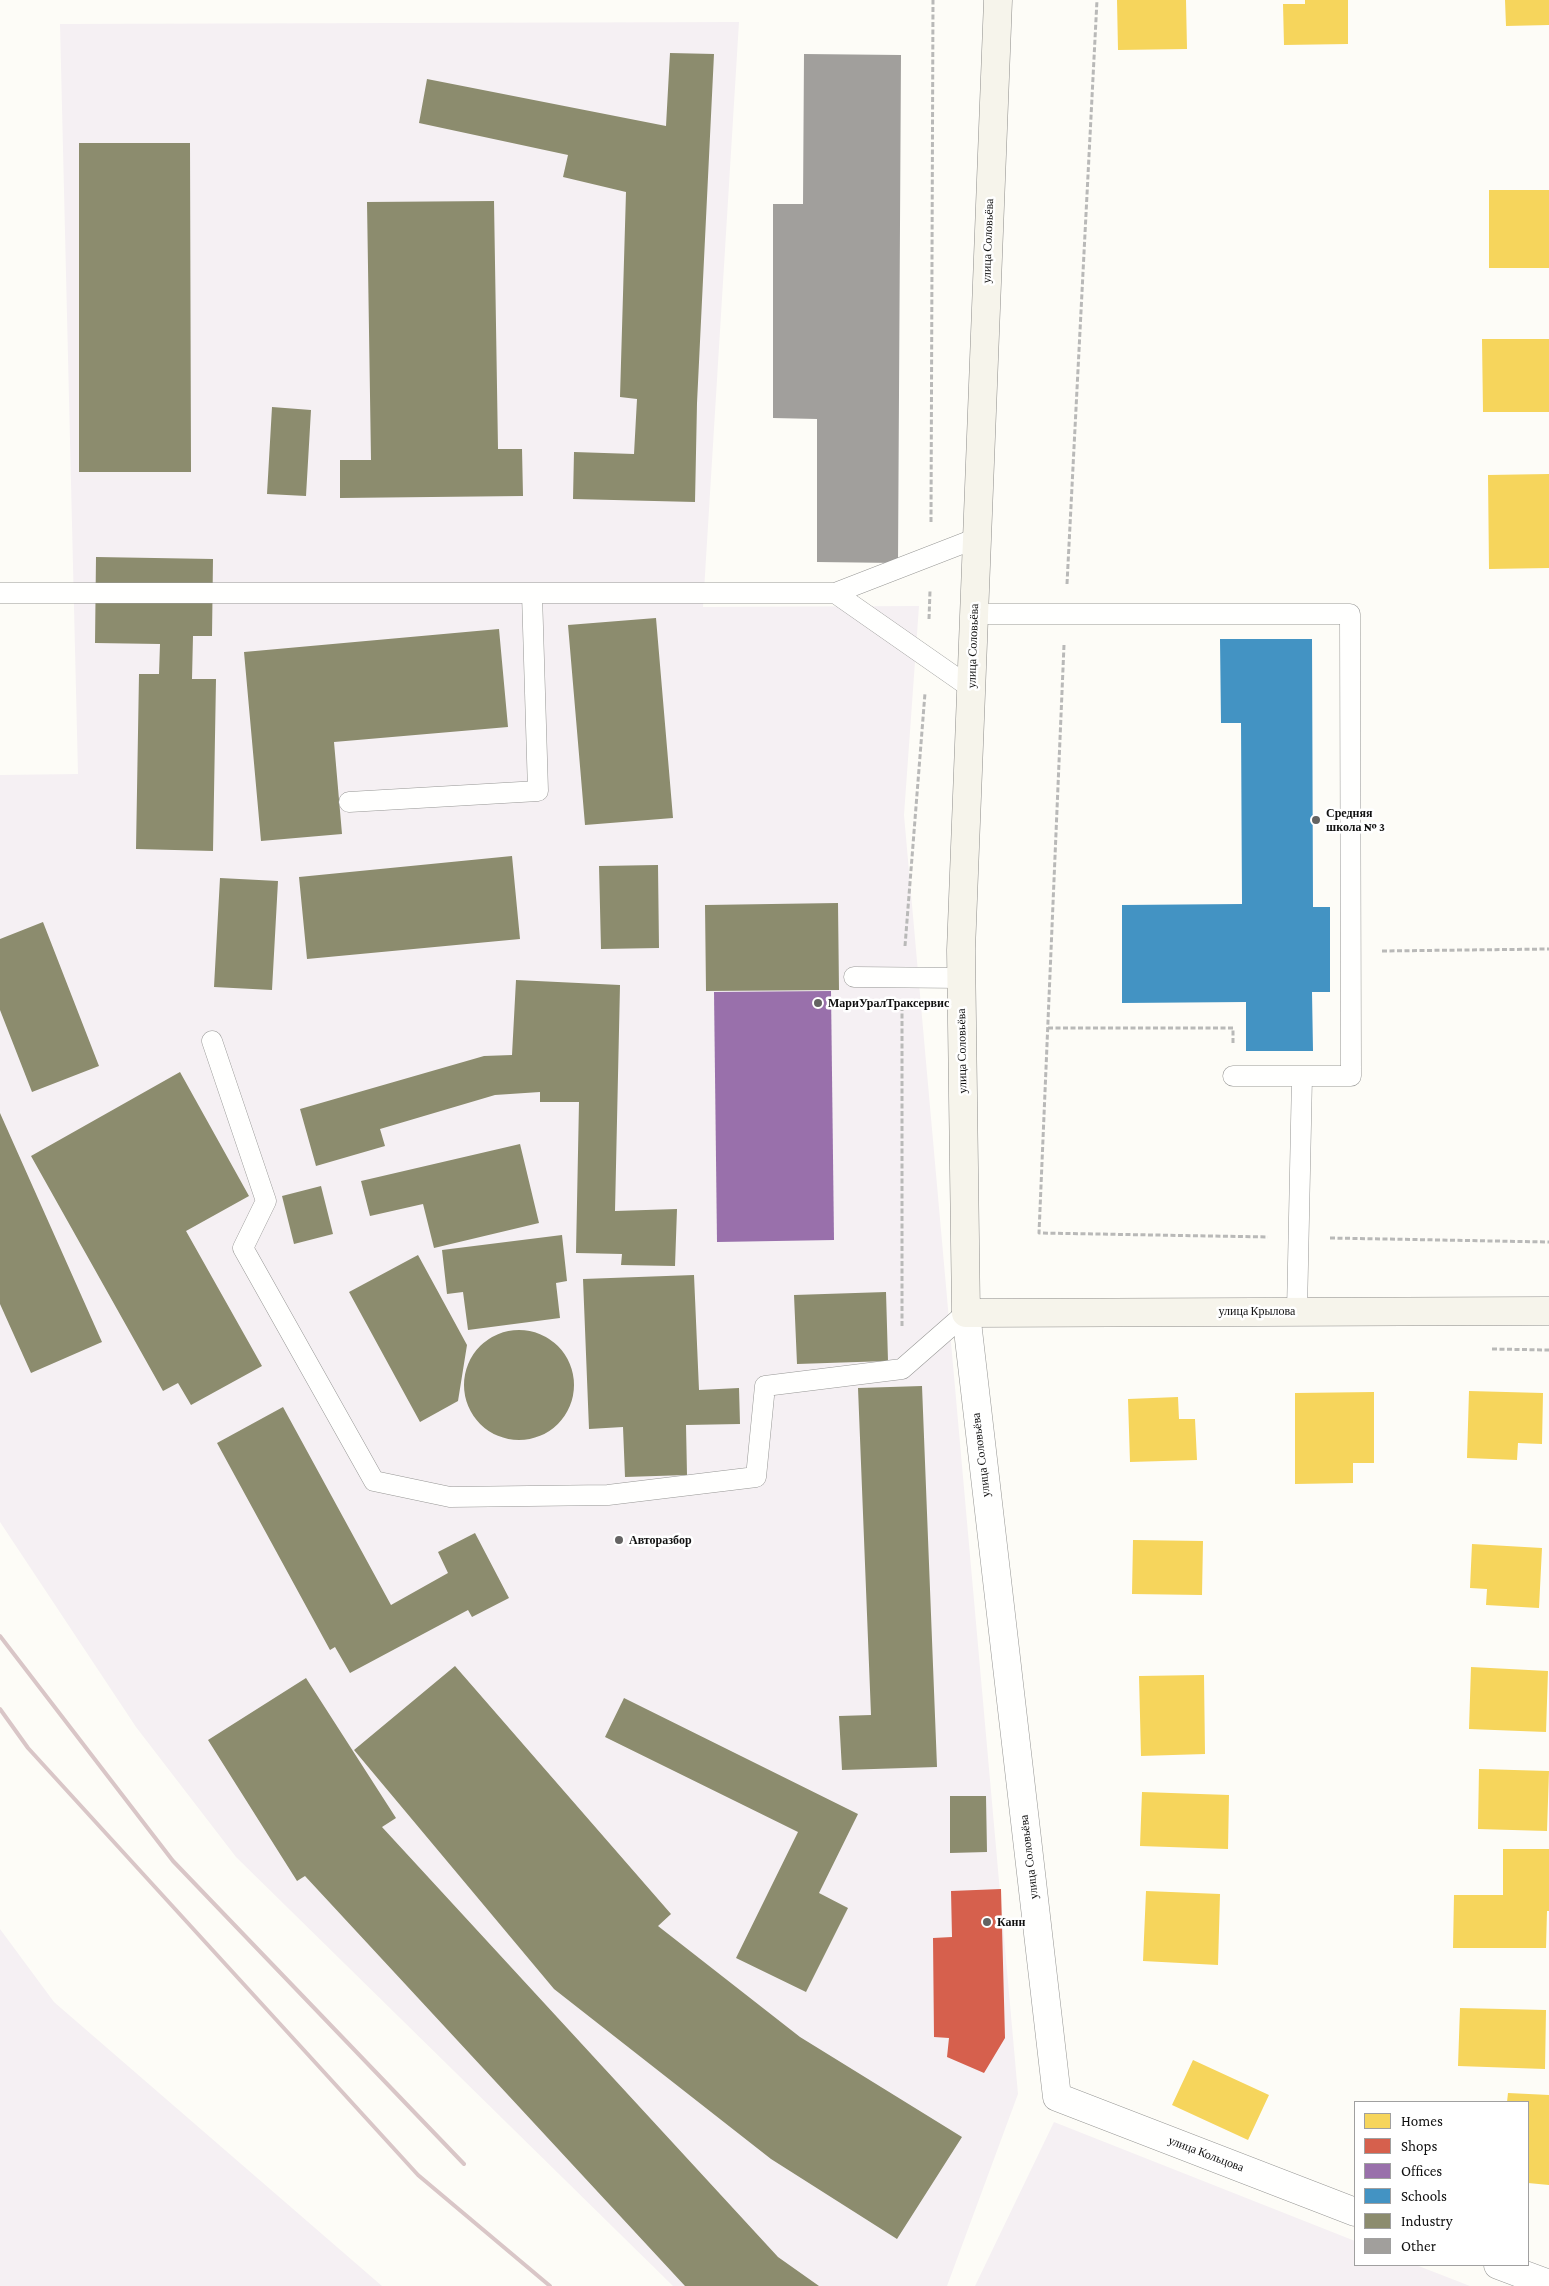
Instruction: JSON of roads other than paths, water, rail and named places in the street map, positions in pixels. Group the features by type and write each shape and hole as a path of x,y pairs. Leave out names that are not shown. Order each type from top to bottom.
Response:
{"main road":[{"name":"улица Соловьёва","path":"966,1312 961,978 998,0"},
{"name":"улица Крылова","path":"966,1312 1549,1311"}],"street":[{"name":"улица Соловьёва","path":"966,1312 1057,2097"},
{"name":"улица Кольцова","path":"1057,2097 1354,2212"},
{"path":"1501,2266 1549,2284"}],"lane":[{"path":"0,593 835,593 977,538"},
{"path":"835,593 971,688"},
{"path":"349,802 538,792 532,594"},
{"path":"974,614 1350,614 1351,1076 1233,1076"},
{"path":"854,976 961,978"},
{"path":"212,1041 266,1201 243,1248 374,1481 450,1497 608,1495 756,1477 765,1386 902,1369 966,1312"},
{"path":"1297,1311 1302,1076"}],"railway":[{"path":"0,1636 173,1861 464,2164"},
{"path":"0,1709 28,1748 418,2175 550,2286"}],"place":[{"name":"Средняя школа № 3","path":"1316,820"},
{"name":"МариУралТраксервис","path":"818,1003"},
{"name":"Авторазбор","path":"619,1540"},
{"name":"Канн","path":"987,1922"}]}
